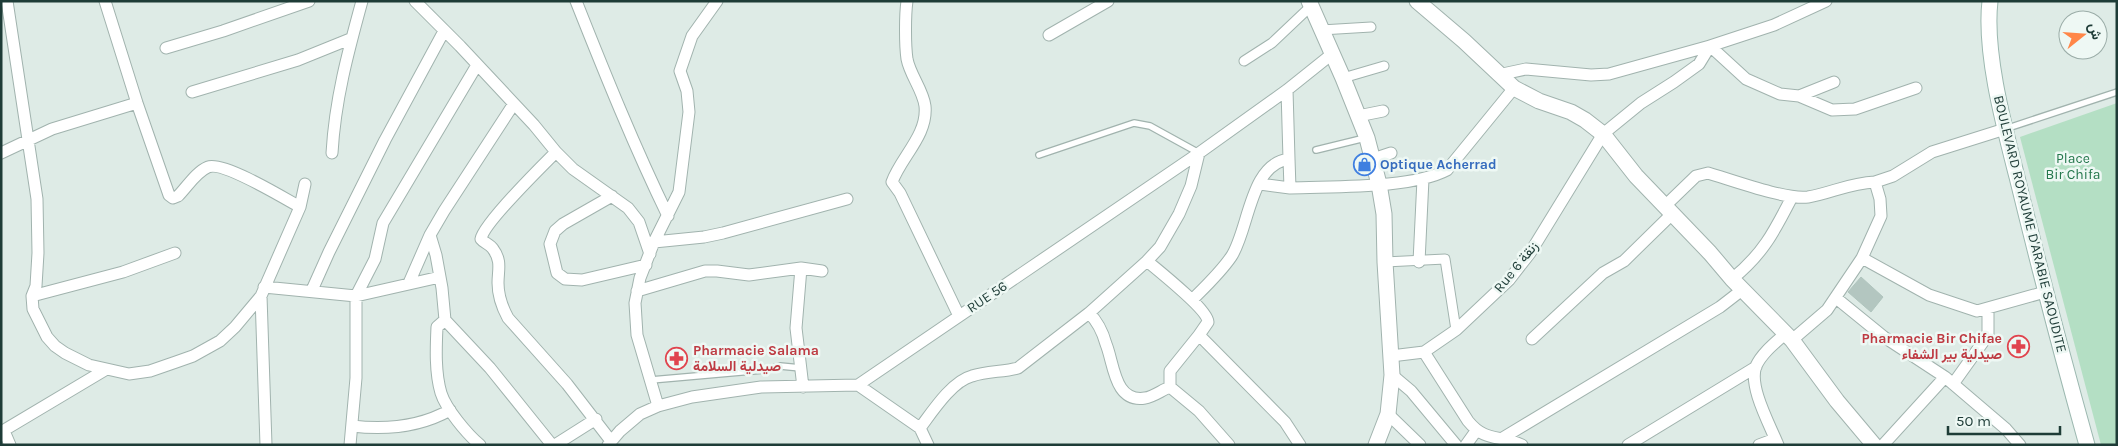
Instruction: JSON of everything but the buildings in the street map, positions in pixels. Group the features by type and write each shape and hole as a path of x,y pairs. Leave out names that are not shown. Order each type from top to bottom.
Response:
{"street":[{"path":"6,1 29,138 37,199 38,253 36,286 32,296 33,309 38,322 55,346 79,362 105,370 129,374 141,373 193,356 228,334 262,291 300,207 305,184"},
{"path":"105,1 166,189 172,197 178,196 203,170 217,166 237,173 300,207"},
{"path":"332,153 339,88 350,39 362,1"},
{"path":"415,1 534,125 573,169 623,203 639,222 650,254"},
{"path":"576,1 625,122 653,187 668,216"},
{"path":"658,406 636,327 634,303 654,242 678,192 688,126 687,91 680,71 692,36 716,1"},
{"path":"907,1 905,14 907,59 925,106 917,140 897,169 892,182 900,193 960,316"},
{"path":"1049,35 1108,1"},
{"path":"1416,1 1464,41 1514,88 1539,101 1571,112 1603,134 1636,176 1710,252 1737,285 1788,337 1837,401 1874,445"},
{"path":"1498,75 1514,70 1526,69 1591,75 1609,74 1710,46 1774,25 1826,1"},
{"name":"BOULEVARD ROYAUME D'ARABIE SAOUDITE","path":"1990,1 1990,50 2005,129 2045,292 2087,445"},
{"path":"166,48 214,34 304,2"},
{"path":"1244,61 1272,43 1309,4 1343,78 1367,138 1379,184 1384,214 1392,375 1388,414 1376,445"},
{"path":"1322,30 1371,26"},
{"path":"312,290 341,226 358,197 407,97 444,31"},
{"path":"192,92 298,60 350,39"},
{"path":"1710,46 1746,79 1780,94 1799,96 1832,110 1855,108 1916,88"},
{"name":"Rue 6 زنقة","path":"1391,356 1424,352 1456,330 1509,280 1530,253 1603,134 1641,103 1698,64 1710,46"},
{"name":"RUE 56","path":"858,385 1199,153 1287,90 1332,54"},
{"path":"350,445 356,378 356,296 375,259 384,223 477,65"},
{"path":"1343,78 1384,66"},
{"path":"1799,96 1834,82"},
{"path":"1260,184 1290,188 1379,184 1435,176 1447,170 1514,88"},
{"path":"1287,90 1290,188"},
{"path":"1,153 29,138 52,129 137,103"},
{"path":"409,283 430,235 495,131 514,105"},
{"path":"1358,116 1383,111"},
{"path":"1532,339 1603,273 1624,261 1696,176 1708,173 1792,197 1808,196 1857,183 1876,182 1892,176 1932,152 2005,129"},
{"path":"556,152 482,232 481,239 493,248 498,259 500,267 499,293 502,306 508,318 596,419 609,443 640,414 658,406 742,388 858,385 920,428 928,445"},
{"path":"920,428 943,398 970,376 1004,372 1018,368 1089,313 1147,262 1160,247 1179,214 1191,186 1199,153"},
{"path":"1373,160 1391,153"},
{"path":"1192,300 1231,257 1237,245 1246,215 1260,184 1272,165 1279,160 1288,159"},
{"path":"1419,262 1423,179"},
{"path":"1759,445 1777,442 1757,393 1754,377 1756,367 1763,356 1788,337 1814,322 1836,298 1862,258 1881,216 1876,182"},
{"path":"612,196 563,224 555,231 550,244 551,255 557,273 565,279 582,280 646,265"},
{"path":"1501,439 1720,307 1767,243 1792,197"},
{"path":"654,242 704,237 723,233 847,199"},
{"path":"430,235 440,277 445,320 490,368 553,445 596,419"},
{"path":"32,296 123,272 175,253"},
{"path":"1862,258 1929,295 1977,311 2045,292"},
{"path":"1385,262 1419,262 1445,259 1456,330"},
{"path":"1147,262 1192,300 1208,318 1208,322 1199,335 1170,371 1170,387 1199,412 1229,445"},
{"path":"637,291 704,271 749,275 801,268 822,271"},
{"path":"801,268 796,328 799,340 803,387"},
{"path":"262,291 312,290 356,296 440,277"},
{"path":"262,291 266,445"},
{"path":"1836,298 1884,338 1949,381 2006,429 2020,445"},
{"path":"1884,445 1949,381 1988,335 1988,309"},
{"path":"1089,313 1095,320 1106,343 1121,390 1130,397 1145,398 1170,387"},
{"path":"445,320 437,327 438,370 441,394 450,410 480,445"},
{"path":"1199,335 1276,412 1300,445"},
{"path":"1424,352 1476,431 1483,435 1522,445"},
{"path":"1628,445 1756,367"},
{"path":"10,445 3,431 105,370"},
{"path":"1392,375 1411,391 1456,445"},
{"path":"352,426 384,428 414,424 434,418 450,410"},
{"path":"1388,414 1420,445"},
{"path":"1466,445 1476,431"}],"lane":[{"path":"2005,129 2117,92"},
{"path":"1039,156 1134,123 1150,126 1199,153"},
{"path":"1316,150 1367,138"},
{"path":"651,380 765,370 780,366 800,368"}],"green space":[{"name":"Place Bir Chifa","path":"2117,103 2117,445 2101,445 2020,137"}],"place":[{"name":"Optique Acherrad","path":"1364,164"},
{"name":"Pharmacie Bir Chifae صيدلية بير الشفاء","path":"2018,346"},
{"name":"Pharmacie Salama صيدلية السلامة","path":"677,358"}]}
